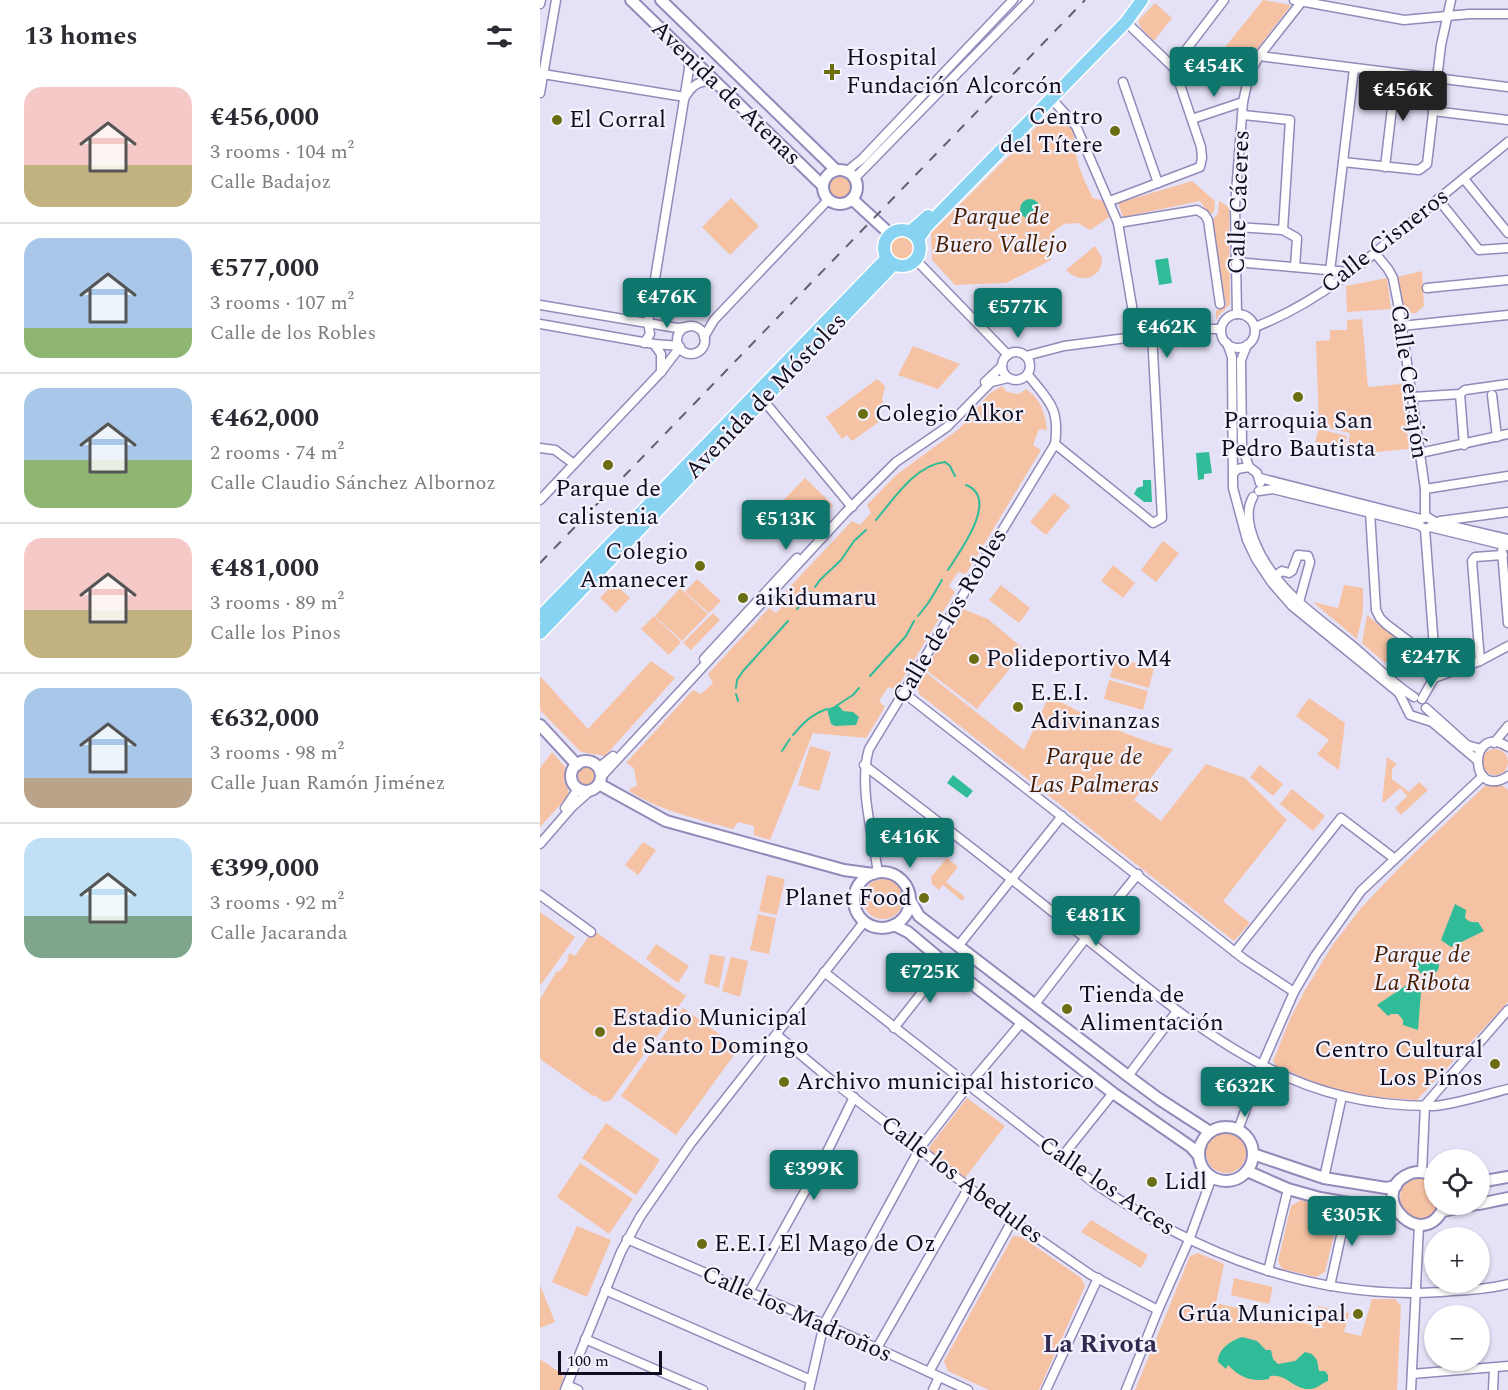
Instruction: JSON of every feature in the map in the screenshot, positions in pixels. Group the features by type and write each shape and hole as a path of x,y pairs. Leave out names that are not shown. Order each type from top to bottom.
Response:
{"main road":[{"path":"914,235 927,226 1126,22 1140,0"},
{"path":"914,235 929,215 1119,16 1140,0"},
{"path":"900,230 914,235 921,249 916,260 906,266 890,261 884,248 886,238 900,230"},
{"name":"Avenida de Móstoles","path":"540,633 764,401 890,261"},
{"name":"Avenida de Móstoles","path":"540,617 890,261"}],"street":[{"path":"540,93 556,0"},
{"name":"Avenida de Atenas","path":"631,0 822,185"},
{"name":"Avenida de Atenas","path":"661,0 817,151 846,173"},
{"path":"828,200 822,185 827,175 846,173 862,159 1013,0"},
{"path":"846,173 1029,0"},
{"path":"1173,67 1224,0"},
{"path":"1343,162 1419,170 1427,164 1436,78 1450,0"},
{"path":"1300,1 1404,20 1469,14 1508,14"},
{"name":"Calle Cáceres","path":"1237,314 1235,206 1243,102 1250,75 1259,56 1300,1"},
{"path":"1110,201 1200,167 1202,158 1192,119 1173,67 1126,22"},
{"path":"644,343 650,334 648,322 685,97 689,69 688,56"},
{"path":"1259,56 1508,87"},
{"path":"1328,288 1354,69"},
{"path":"543,74 685,97"},
{"path":"1385,167 1396,74"},
{"path":"685,97 698,83 715,82"},
{"path":"1123,82 1158,183"},
{"path":"1051,99 1076,126 1118,223 1137,336"},
{"path":"1192,119 1243,102"},
{"path":"1432,111 1508,120"},
{"path":"1243,115 1290,120 1282,230"},
{"name":"Calle Cisneros","path":"1255,327 1297,309 1328,288 1375,253 1508,142"},
{"path":"803,167 814,163 817,151"},
{"path":"828,200 842,204 852,199 857,189 846,173"},
{"path":"1464,179 1508,233"},
{"path":"852,199 890,234"},
{"path":"1438,199 1479,250 1508,248"},
{"path":"661,372 687,354 701,350 714,320 828,200"},
{"path":"1118,223 1197,210 1204,214 1208,220 1220,304"},
{"path":"1236,227 1282,230 1297,238 1295,267"},
{"name":"Calle Cerrajón","path":"1375,253 1389,269 1393,278 1425,489 1435,661 1434,678"},
{"path":"916,260 1008,355"},
{"path":"1236,262 1349,272"},
{"path":"1427,288 1508,280"},
{"path":"540,305 677,328 697,328 714,320"},
{"path":"1249,467 1242,446 1241,360 1247,345 1254,337 1255,327 1246,316 1237,314 1225,320 1221,329 1232,357 1234,473 1232,480 1247,540 1256,559 1272,583 1292,606 1399,693 1410,715 1432,722 1477,760"},
{"path":"1401,326 1508,315"},
{"path":"540,324 679,347 687,354"},
{"path":"540,500 661,372 679,347 678,337 687,327"},
{"path":"697,328 705,337"},
{"path":"540,844 893,459 944,423 1002,366 1008,355 1017,352 1026,356 1064,346 1152,334 1221,329"},
{"path":"1028,375 1053,406 1058,427 1055,444 1153,523 1162,518 1152,334"},
{"path":"1227,343 1237,347 1247,345"},
{"path":"654,344 661,354 661,372"},
{"path":"851,506 896,462 947,427 991,382 1008,378 1021,380 1028,375 1030,367 1026,356"},
{"path":"1002,366 1008,378"},
{"path":"1412,397 1460,394 1465,390 1508,384"},
{"path":"1460,394 1464,445"},
{"path":"1492,395 1497,436"},
{"path":"764,401 851,506"},
{"path":"1420,453 1508,434"},
{"name":"Calle de los Robles","path":"864,765 869,750 1055,444"},
{"path":"540,448 555,450 574,464"},
{"path":"1234,473 1237,469 1249,467 1254,469 1260,478 1506,543 1503,555 1508,622"},
{"path":"1425,489 1508,476"},
{"path":"1260,478 1256,494 1247,510 1255,543 1299,602 1418,698 1467,745 1481,750"},
{"path":"1235,494 1242,498 1273,489 1427,523 1508,512"},
{"path":"1370,512 1376,610 1386,624 1435,661"},
{"path":"1278,573 1292,571 1298,555 1308,556 1310,562 1299,602"},
{"path":"1480,661 1472,561 1475,557 1503,555"},
{"path":"1406,707 1407,703 1418,698 1434,678 1480,661 1508,646"},
{"path":"904,693 1235,952 1294,992"},
{"path":"1418,717 1426,708"},
{"path":"540,725 577,765"},
{"path":"1508,726 1494,743 1481,750 1477,760 1479,771 1483,776 1494,781 1504,778 1508,786"},
{"path":"1494,743 1508,747"},
{"path":"578,789 572,777 577,765 586,761 595,764 597,780"},
{"path":"864,765 876,873"},
{"path":"864,765 1177,1011 1262,1065 1287,1077 1342,1096 1385,1103 1434,1106 1508,1089"},
{"path":"1238,1130 1262,1065 1294,992 1315,956 1361,891 1483,776"},
{"path":"540,836 569,804 578,789 597,780"},
{"path":"597,780 666,821 844,870 886,873 901,880 919,916 1128,1076 1210,1132"},
{"path":"959,945 1062,816"},
{"path":"1235,952 1341,818 1395,859"},
{"path":"844,870 857,888"},
{"path":"876,873 861,882 854,897 858,915 864,922 879,928 894,925 905,915 910,900"},
{"path":"1035,1004 1138,874"},
{"path":"540,895 591,932"},
{"path":"578,1390 566,1388 627,1239 691,1143 864,922"},
{"path":"894,925 908,932 1113,1093 1191,1147 1199,1156 1204,1170 1212,1177 1224,1181 1233,1180 1247,1171 1253,1154 1249,1140 1238,1130 1224,1127 1210,1132 1200,1147 1199,1156"},
{"path":"894,1028 945,963"},
{"name":"Calle los Arces","path":"824,972 968,1086 1122,1203 1232,1260 1330,1286 1370,1291 1416,1293 1491,1288 1508,1284"},
{"path":"1253,1154 1324,1178 1386,1188 1396,1186 1407,1175 1422,1172 1425,1105 1508,1010"},
{"path":"1128,1076 1177,1011"},
{"path":"605,1290 812,1387 824,1324 920,1149 968,1086 1022,1022"},
{"name":"Calle los Abedules","path":"777,1035 1012,1221 1098,1278 1158,1310"},
{"path":"1061,1158 1113,1093"},
{"path":"1324,1178 1342,1096"},
{"path":"749,1292 854,1097"},
{"path":"1247,1171 1288,1189 1348,1204 1396,1211"},
{"path":"1126,1390 1158,1310 1190,1240 1212,1177"},
{"path":"1490,1180 1508,1177"},
{"path":"1396,1186 1393,1203 1402,1218 1419,1225 1432,1221 1438,1215"},
{"path":"877,1348 969,1187"},
{"path":"1268,1271 1288,1189"},
{"path":"1490,1201 1508,1198"},
{"path":"1330,1286 1348,1204"},
{"path":"929,1372 1012,1221"},
{"path":"1411,1390 1419,1225"},
{"name":"Calle los Madroños","path":"627,1239 824,1324 968,1390"},
{"path":"1046,1390 1098,1278"},
{"path":"585,1339 703,1390"},
{"path":"1412,1374 1508,1366"},
{"path":"1493,1390 1494,1368"},
{"path":"933,1390 939,1377"}],"green space":[{"path":"1263,0 1291,5 1234,79 1213,62"},
{"path":"1155,3 1172,18 1154,41 1141,28 1138,21"},
{"name":"Parque de Buero Vallejo","path":"1051,115 1063,120 1074,129 1076,156 1085,182 1093,198 1104,201 1111,216 1090,230 1078,223 1064,224 1051,233 1048,246 1051,260 1006,283 955,285 932,260 931,233 1045,117"},
{"path":"840,176 848,179 851,187 848,195 840,198 832,195 829,187 832,179"},
{"path":"1192,181 1215,201 1214,211 1210,215 1200,201 1123,217 1118,203"},
{"path":"731,198 759,226 730,255 702,227"},
{"path":"1219,201 1229,207 1230,304 1216,321 1216,311 1226,305 1212,221 1218,213"},
{"path":"902,236 911,239 914,248 911,257 902,260 893,257 890,248 893,239"},
{"path":"1095,246 1102,258 1101,265 1094,275 1089,278 1077,277 1066,270"},
{"path":"1422,271 1424,306 1416,313 1400,314 1393,278"},
{"path":"1387,278 1391,309 1347,312 1346,286"},
{"path":"1362,319 1368,387 1402,384 1409,449 1376,452 1348,445 1350,433 1319,426 1316,341 1330,340 1330,330 1347,330 1347,320"},
{"path":"913,346 960,364 938,389 898,375"},
{"path":"877,379 885,386 880,417 883,419 852,441 847,435 842,439 826,417"},
{"path":"1002,386 1007,392 1019,394 1026,389 1039,402 1047,430 1039,429 1033,445 1041,450 966,574 958,572 949,586 955,592 896,690 888,687 879,701 885,707 866,738 813,733 770,840 754,835 754,826 738,822 733,829 706,822 666,809 629,791 637,786 634,768 626,763 693,690 701,694 713,683 708,674 769,608 776,613 788,600 783,594 852,521 860,525 871,513 867,505 896,475 959,429 989,394"},
{"path":"1319,429 1347,436 1344,450 1315,442"},
{"path":"805,478 833,505 802,539 787,526 777,537 762,522"},
{"path":"1054,493 1070,506 1046,535 1030,522"},
{"path":"1163,541 1179,553 1156,582 1141,570"},
{"path":"1113,565 1135,583 1123,598 1101,581"},
{"path":"697,579 721,601 709,613 685,592"},
{"path":"614,583 630,598 616,613 600,598"},
{"path":"1001,585 1030,608 1019,623 989,600"},
{"path":"1344,585 1363,588 1363,612 1357,639 1313,602 1338,608"},
{"path":"680,588 708,614 682,641 655,616"},
{"name":"Polideportivo M4","path":"963,609 988,619 1025,650 977,709 925,669"},
{"path":"713,613 720,620 691,650 683,643"},
{"path":"1367,615 1402,643 1385,663 1362,643"},
{"path":"654,616 681,642 669,655 641,629"},
{"path":"1115,658 1154,668 1149,688 1110,677"},
{"path":"651,661 675,678 605,756 581,752 540,710 540,676 588,729"},
{"name":"Parque de Las Palmeras","path":"923,670 1024,750 1049,696 1125,733 1173,749 1134,800 1161,821 1206,764 1245,778 1287,820 1223,901 1250,923 1234,941 919,694 917,685"},
{"path":"1109,680 1148,691 1143,710 1104,699"},
{"path":"1309,698 1345,723 1339,770 1317,754 1329,740 1296,716"},
{"path":"810,746 831,752 819,791 798,785"},
{"path":"1495,749 1504,753 1508,762 1504,771 1495,775 1486,771 1482,762 1486,753"},
{"path":"552,752 565,767 564,781 570,794 540,827 540,768"},
{"path":"1387,757 1397,764 1392,769 1392,779 1409,792 1419,782 1428,790 1401,815 1395,808 1407,796 1400,788 1382,802"},
{"path":"1260,765 1283,784 1273,796 1250,777"},
{"path":"587,767 593,770 596,776 593,782 587,785 581,782 578,776 581,770"},
{"name":"Parque de La Ribota","path":"1489,782 1498,782 1508,790 1508,1002 1417,1100 1343,1092 1276,1066 1273,1061 1290,1019 1332,946 1360,909 1405,862"},
{"path":"1292,789 1325,816 1313,831 1280,804"},
{"path":"643,842 656,850 638,875 625,865"},
{"path":"947,858 958,867 946,882 965,897 962,901 943,885 939,890 932,884 931,877"},
{"path":"767,875 785,879 777,915 759,911"},
{"path":"883,879 891,880 897,885 902,891 902,907 897,913 891,918 883,919 875,918 869,913 864,907 863,899 864,891 869,885 875,880"},
{"path":"540,912 575,937 540,986"},
{"path":"758,914 776,918 769,954 750,950"},
{"name":"Estadio Municipal de Santo Domingo","path":"593,930 686,996 611,1100 604,1102 540,1059 540,999 557,971 559,972 568,960 570,953 575,956"},
{"path":"656,944 689,966 678,983 646,959"},
{"path":"710,954 725,957 719,988 704,983"},
{"path":"731,957 748,961 740,997 722,991"},
{"path":"683,1008 739,1048 676,1135 621,1096"},
{"path":"967,1098 1005,1126 964,1179 927,1150"},
{"path":"606,1123 660,1160 636,1195 582,1158"},
{"path":"1226,1133 1234,1134 1240,1139 1245,1145 1245,1161 1240,1167 1234,1172 1226,1173 1218,1172 1212,1167 1207,1161 1206,1153 1207,1145 1212,1139 1218,1134"},
{"path":"580,1163 633,1199 609,1234 557,1197"},
{"path":"1424,1179 1424,1215 1431,1215 1429,1217 1419,1220 1410,1216 1403,1209 1400,1199 1402,1189 1409,1182"},
{"path":"1301,1200 1334,1209 1338,1218 1325,1272 1316,1277 1282,1269 1278,1261 1291,1206"},
{"path":"1091,1220 1148,1255 1141,1268 1081,1232"},
{"path":"577,1226 611,1240 587,1297 552,1282"},
{"path":"1013,1236 1022,1237 1081,1278 1085,1286 1039,1390 989,1390 948,1371 944,1361"},
{"path":"1198,1253 1224,1264 1216,1303 1329,1329 1314,1324 1318,1306 1349,1313 1344,1332 1361,1336 1372,1299 1395,1299 1401,1306 1397,1390 1135,1390 1190,1256"},
{"path":"1234,1278 1273,1287 1269,1304 1231,1295"},
{"path":"540,1285 555,1322 540,1328"},
{"path":"540,1359 564,1378 559,1390 540,1390"}],"shaded area":[{"path":"1030,199 1037,202 1040,209 1037,216 1030,219 1023,216 1020,209 1023,202"},
{"path":"1168,258 1172,283 1159,285 1155,260"},
{"path":"1209,452 1212,473 1204,474 1204,479 1198,480 1196,453"},
{"path":"1143,480 1151,480 1152,502 1144,502 1134,494 1137,488 1143,486"},
{"path":"838,705 843,711 853,712 859,717 856,725 835,726 831,724 827,709"},
{"path":"953,775 973,791 967,798 947,783"},
{"path":"1455,904 1466,910 1466,919 1478,922 1484,931 1451,947 1441,940"},
{"path":"1428,954 1436,957 1439,965 1436,973 1428,976 1420,973 1417,965 1420,957"},
{"path":"1408,984 1421,992 1418,1030 1403,1025 1403,1020 1398,1014 1388,1016 1377,1005"},
{"path":"1242,1337 1257,1341 1266,1350 1271,1350 1273,1359 1278,1364 1295,1361 1305,1352 1312,1354 1317,1360 1319,1371 1325,1371 1328,1375 1328,1381 1314,1388 1305,1389 1281,1377 1270,1376 1269,1379 1257,1380 1242,1376 1228,1365 1226,1369 1218,1362 1222,1349"}],"waterway":[{"path":"876,520 906,484 924,469 945,462 955,476"},
{"path":"948,570 968,538 978,513 979,501 975,492 966,485"},
{"path":"815,587 866,530"},
{"path":"918,616 942,580"},
{"path":"797,609 811,592"},
{"path":"736,688 737,680 743,671 788,621"},
{"path":"870,676 906,636 914,621"},
{"path":"836,706 853,695 859,688"},
{"path":"736,694 738,701"},
{"path":"793,735 808,719 827,709"},
{"path":"782,751 790,739"}],"railway":[{"path":"540,563 1085,0"}],"place":[{"name":"Hospital Fundación Alcorcón","path":"832,72"},
{"name":"El Corral","path":"557,120"},
{"name":"Centro del Títere","path":"1115,131"},
{"name":"Parroquia San Pedro Bautista","path":"1298,397"},
{"name":"Colegio Alkor","path":"863,414"},
{"name":"Parque de calistenia","path":"608,465"},
{"name":"Colegio Amanecer","path":"700,566"},
{"name":"aikidumaru","path":"743,598"},
{"name":"Polideportivo M4","path":"974,659"},
{"name":"E.E.I. Adivinanzas","path":"1018,707"},
{"name":"Planet Food","path":"924,898"},
{"name":"Tienda de Alimentación","path":"1067,1009"},
{"name":"Estadio Municipal de Santo Domingo","path":"600,1032"},
{"name":"Centro Cultural Los Pinos","path":"1495,1064"},
{"name":"Archivo municipal historico","path":"784,1082"},
{"name":"Lidl","path":"1152,1182"},
{"name":"E.E.I. El Mago de Oz","path":"702,1244"},
{"name":"Grúa Municipal","path":"1358,1314"}],"district":[{"name":"La Rivota","path":"1100,1344"}]}
